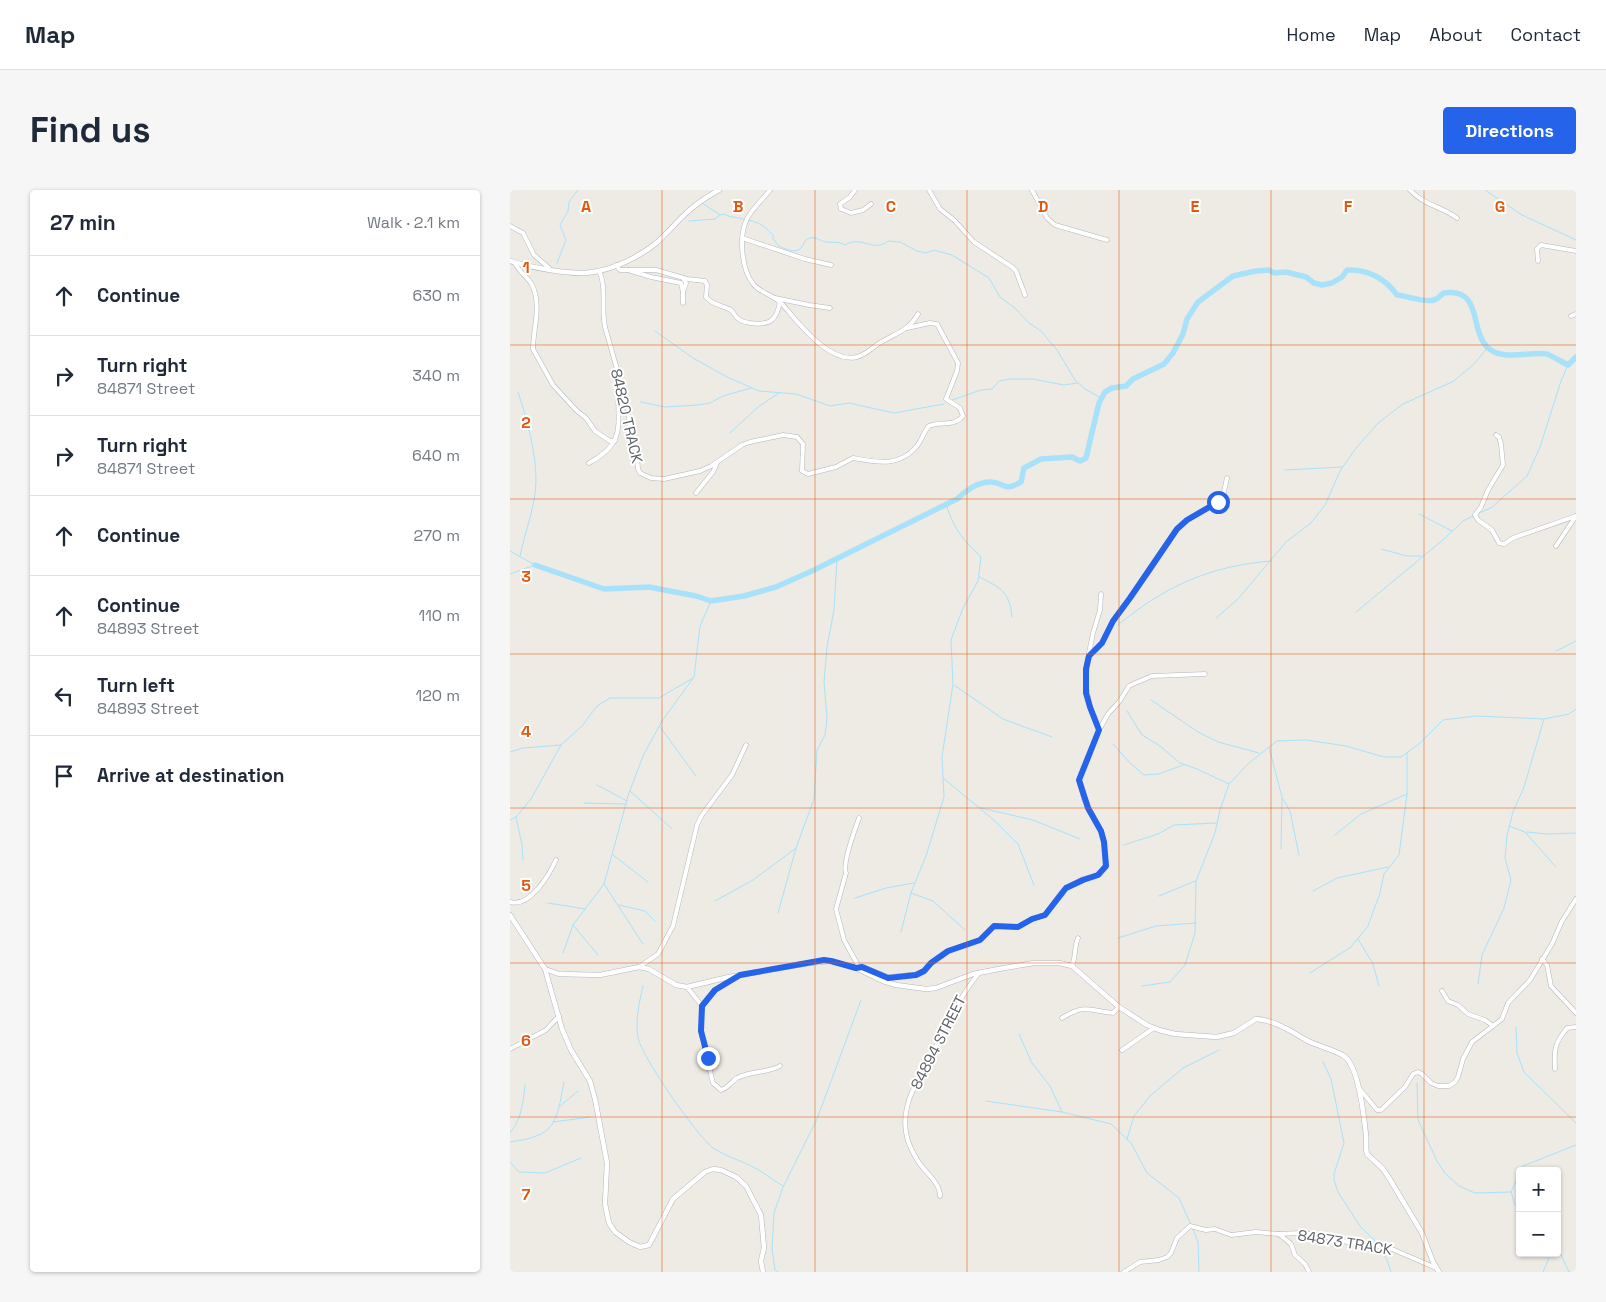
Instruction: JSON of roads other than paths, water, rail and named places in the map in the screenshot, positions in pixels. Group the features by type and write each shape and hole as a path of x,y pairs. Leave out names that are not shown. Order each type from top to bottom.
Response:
{"street":[{"path":"513,262 578,273 599,271 616,265 655,244 696,204 719,190"},
{"path":"770,190 748,216 742,238 744,266 754,286 780,301 798,324 820,344 842,356 852,358 868,352 876,344 907,328 918,314"},
{"path":"855,190 850,197 840,204 841,209 851,214 863,210 871,204"},
{"path":"929,190 940,209 954,220 974,242 1016,271 1025,295"},
{"path":"1032,190 1047,218 1054,225 1106,240"},
{"path":"1410,190 1420,199 1457,218"},
{"path":"510,226 523,233 534,255 549,268"},
{"path":"742,238 805,259 830,265"},
{"path":"1538,262 1537,250 1541,245 1576,251"},
{"path":"513,262 530,282 535,293 537,311 533,349 536,355 553,385 586,418 596,431 610,441 614,441"},
{"path":"616,265 620,270 656,270 683,278 705,281 707,285 706,297 713,303 732,312 740,320 763,325 770,322 775,316 780,301"},
{"path":"628,270 678,282 682,286 683,303"},
{"name":"84820 TRACK","path":"599,271 603,284 602,315 628,408 630,432 636,446 638,470 640,473 651,478 664,479 705,469 742,445 784,434 797,437 801,442 804,452 802,471 808,474 836,467 853,458 869,462 892,462 909,453 916,447 929,426 941,423 956,423 964,416 960,408 946,400 957,371 958,362 950,351 941,328 938,324 930,323 907,328"},
{"path":"683,278 686,283 683,292"},
{"path":"775,298 830,308"},
{"path":"1571,316 1576,314"},
{"path":"589,463 599,458 614,441 618,430 619,381"},
{"path":"1496,435 1499,437 1501,444 1503,465 1488,490 1481,508 1474,515 1492,530 1499,543 1504,544 1513,538 1576,516"},
{"path":"696,493 713,472 717,463"},
{"path":"1089,656 1102,643 1113,621 1136,591 1177,529 1187,520 1218,502 1223,496 1228,478"},
{"path":"1556,546 1576,516"},
{"path":"1099,730 1086,693 1086,669 1093,633 1102,604 1102,594"},
{"path":"858,968 864,968 888,978 906,977 922,973 931,963 948,951 980,940 994,926 1018,927 1032,919 1045,915 1066,888 1102,872 1107,862 1104,842 1101,831 1088,808 1079,780 1099,730 1108,714 1120,702 1129,686 1152,676 1205,674"},
{"path":"640,967 658,954 663,942 669,936 674,926 697,825 702,815 732,775 746,745"},
{"path":"858,968 844,940 836,909 846,873 844,869 845,863 859,818"},
{"path":"510,902 520,903 534,894 556,860"},
{"path":"1358,1087 1377,1110 1381,1110 1405,1087 1413,1074 1418,1072 1431,1083 1444,1088 1449,1086 1458,1077 1463,1059 1472,1042 1502,1019 1508,1003 1525,986 1552,944 1562,921 1576,899"},
{"path":"510,915 546,969 570,1050 590,1081 596,1099 607,1163 605,1204 612,1228 629,1242 640,1247 649,1245 668,1207 677,1195 705,1172 713,1169 721,1170 736,1177 746,1186 762,1215 764,1248 761,1261 763,1272"},
{"path":"1072,966 1075,957 1075,944 1078,938"},
{"path":"1542,959 1546,965 1552,986 1576,1013"},
{"path":"546,969 567,975 600,975 640,967 658,973 676,985 687,987 740,975 824,960 858,968 882,980 915,988 936,988 958,978 979,973 1034,963 1058,963 1072,966 1119,1007 1154,1028 1175,1034 1217,1037 1234,1033 1252,1020 1265,1020 1346,1057 1358,1078 1367,1154 1383,1169 1405,1204 1422,1233 1438,1270"},
{"name":"84894 STREET","path":"940,1196 940,1191 934,1181 912,1153 907,1138 905,1122 907,1109 914,1088 950,1018 966,989 979,973"},
{"path":"740,975 715,990 702,1006 701,1031 713,1083 716,1088 725,1089 736,1078 773,1070 780,1066"},
{"path":"687,987 702,1006"},
{"path":"1442,991 1448,1001 1458,1005 1468,1014 1485,1020 1492,1026"},
{"path":"1062,1018 1072,1012 1087,1008 1110,1013 1115,1012 1119,1007"},
{"path":"510,1050 546,1030 559,1016"},
{"path":"1555,1069 1556,1043 1566,1028 1576,1027"},
{"path":"1122,1050 1154,1028"},
{"name":"84873 TRACK","path":"1124,1272 1140,1262 1158,1260 1167,1256 1171,1253 1177,1238 1190,1226 1206,1230 1215,1229 1231,1235 1256,1232 1301,1233 1319,1235 1357,1245 1385,1246 1438,1270"},
{"path":"1280,1234 1291,1244 1295,1255 1305,1264 1309,1272"}],"waterway":[{"path":"557,263 566,240 560,225 568,211 569,202 578,190"},
{"path":"1485,190 1522,215 1576,240"},
{"path":"702,203 720,215 724,214 745,220"},
{"path":"689,221 715,219 720,215"},
{"path":"749,220 760,224 773,235 773,239 778,246 790,250 798,250 807,239 813,238 845,245 853,242 875,245 884,244 888,241 900,242 917,251 926,253 934,250 952,255 989,278 1000,297 1016,309 1029,323 1041,331 1057,350 1075,380 1085,389 1101,398"},
{"path":"535,565 604,589 649,587 696,596 711,601 744,596 776,587 957,499 977,485 986,482 1008,487 1015,485 1021,482 1024,468 1041,459 1072,457 1080,461 1086,458 1099,403 1105,392 1112,388 1126,386 1133,379 1164,364 1173,353 1183,334 1187,319 1198,302 1233,276 1256,271 1286,272 1306,277 1314,283 1322,285 1332,283 1342,277 1347,270 1354,270 1362,271 1381,279 1397,295 1430,301 1437,299 1444,293 1456,293 1465,297 1470,303 1482,339 1487,347 1493,351 1508,355 1547,354 1568,365 1576,357"},
{"path":"655,331 693,358 727,377 759,391 796,394 830,406 849,403 894,413 944,404"},
{"path":"1216,618 1238,599 1286,542 1311,523 1325,505 1340,471 1356,448 1378,423 1403,404 1454,381 1475,363 1488,347"},
{"path":"1479,513 1491,508 1527,476 1540,447 1568,365"},
{"path":"952,400 981,390 992,389 999,381 1010,379 1033,379 1064,385 1077,383"},
{"path":"641,402 665,407 698,405 710,403 723,396 751,388"},
{"path":"518,392 530,436 536,480 536,489 520,556"},
{"path":"730,433 758,407 779,393"},
{"path":"1285,470 1342,467"},
{"path":"901,932 911,893 927,853 944,797 942,757 953,684 951,640 963,608 978,581 981,557 959,533 946,504"},
{"path":"1419,514 1452,531"},
{"path":"1356,612 1463,521 1473,516"},
{"path":"1381,549 1407,556 1421,556"},
{"path":"510,551 535,565"},
{"path":"778,913 796,848 814,799 817,750 825,735 827,718 824,682 827,647 834,610 837,559"},
{"path":"1118,625 1153,599 1189,580 1228,568 1271,561"},
{"path":"510,574 535,565"},
{"path":"979,577 1003,591 1009,602 1012,617"},
{"path":"563,953 573,925 604,884 628,796 643,756 662,721 694,677 700,626 711,601"},
{"path":"1556,651 1576,641"},
{"path":"510,820 516,817 531,799 561,745 582,726 597,706 610,698 659,698 693,678"},
{"path":"954,685 1003,719 1052,737"},
{"path":"1151,700 1198,732 1218,742 1259,753"},
{"path":"1142,986 1170,982 1185,965 1195,933 1196,881 1215,833 1220,810 1229,784 1249,763 1277,741 1306,740 1346,746 1384,757 1401,757 1419,744 1443,720 1476,716 1544,719 1569,714 1576,709"},
{"path":"1127,711 1142,735 1160,746 1180,763 1229,784"},
{"path":"1478,984 1482,955 1504,908 1511,880 1505,858 1507,835 1513,812 1524,787 1544,719"},
{"path":"660,727 696,776"},
{"path":"1113,744 1144,775 1159,774 1183,765"},
{"path":"510,752 523,748 561,745"},
{"path":"1269,747 1282,797 1281,849"},
{"path":"1310,973 1351,947 1368,926 1380,893 1384,874 1399,855 1407,794 1407,753"},
{"path":"943,778 995,821 1018,844 1034,885"},
{"path":"597,785 627,801"},
{"path":"630,791 672,829"},
{"path":"1335,835 1361,814 1407,794"},
{"path":"1283,799 1290,811 1299,855"},
{"path":"584,803 626,804"},
{"path":"981,808 1033,820 1080,839"},
{"path":"516,817 523,860"},
{"path":"1124,845 1158,834 1174,825 1217,823"},
{"path":"1509,826 1525,832 1556,867"},
{"path":"1527,832 1547,834 1576,833"},
{"path":"715,901 753,880 796,848"},
{"path":"613,855 648,882"},
{"path":"1313,891 1337,878 1388,867"},
{"path":"1159,896 1195,881"},
{"path":"855,898 886,888 914,883"},
{"path":"604,884 643,944"},
{"path":"911,893 933,901 965,930"},
{"path":"548,903 585,909"},
{"path":"619,905 645,911 655,921"},
{"path":"1118,938 1156,926 1196,923"},
{"path":"573,925 598,955"},
{"path":"1358,939 1373,964 1379,986"},
{"path":"643,986 637,1018 638,1038 649,1062 671,1096 705,1141 713,1148 757,1169 783,1186"},
{"path":"778,1272 775,1270 772,1248 774,1213 783,1187 817,1119 861,1000"},
{"path":"1516,1027 1517,1053 1524,1072 1576,1123"},
{"path":"1019,1034 1032,1063 1050,1086 1062,1112"},
{"path":"1127,1139 1134,1116 1150,1096 1183,1068 1219,1050"},
{"path":"1323,1062 1331,1079 1344,1143 1334,1174 1334,1180 1338,1192 1360,1226 1378,1244"},
{"path":"510,1142 537,1136 551,1126 559,1108 564,1082"},
{"path":"1417,1083 1418,1120 1444,1172 1459,1186 1475,1193 1511,1192"},
{"path":"510,1133 523,1104 525,1085"},
{"path":"559,1107 578,1091"},
{"path":"986,1101 1062,1112 1111,1124 1131,1143 1147,1173 1179,1198 1191,1225"},
{"path":"553,1122 590,1117"},
{"path":"1522,1167 1576,1145"},
{"path":"510,1162 519,1172 545,1173 581,1158"},
{"path":"1516,1181 1511,1192 1516,1206"},
{"path":"1193,1229 1198,1242 1199,1272"},
{"path":"1380,1247 1391,1272"},
{"path":"1561,1255 1569,1272"},
{"path":"1543,1272 1549,1257"}]}
